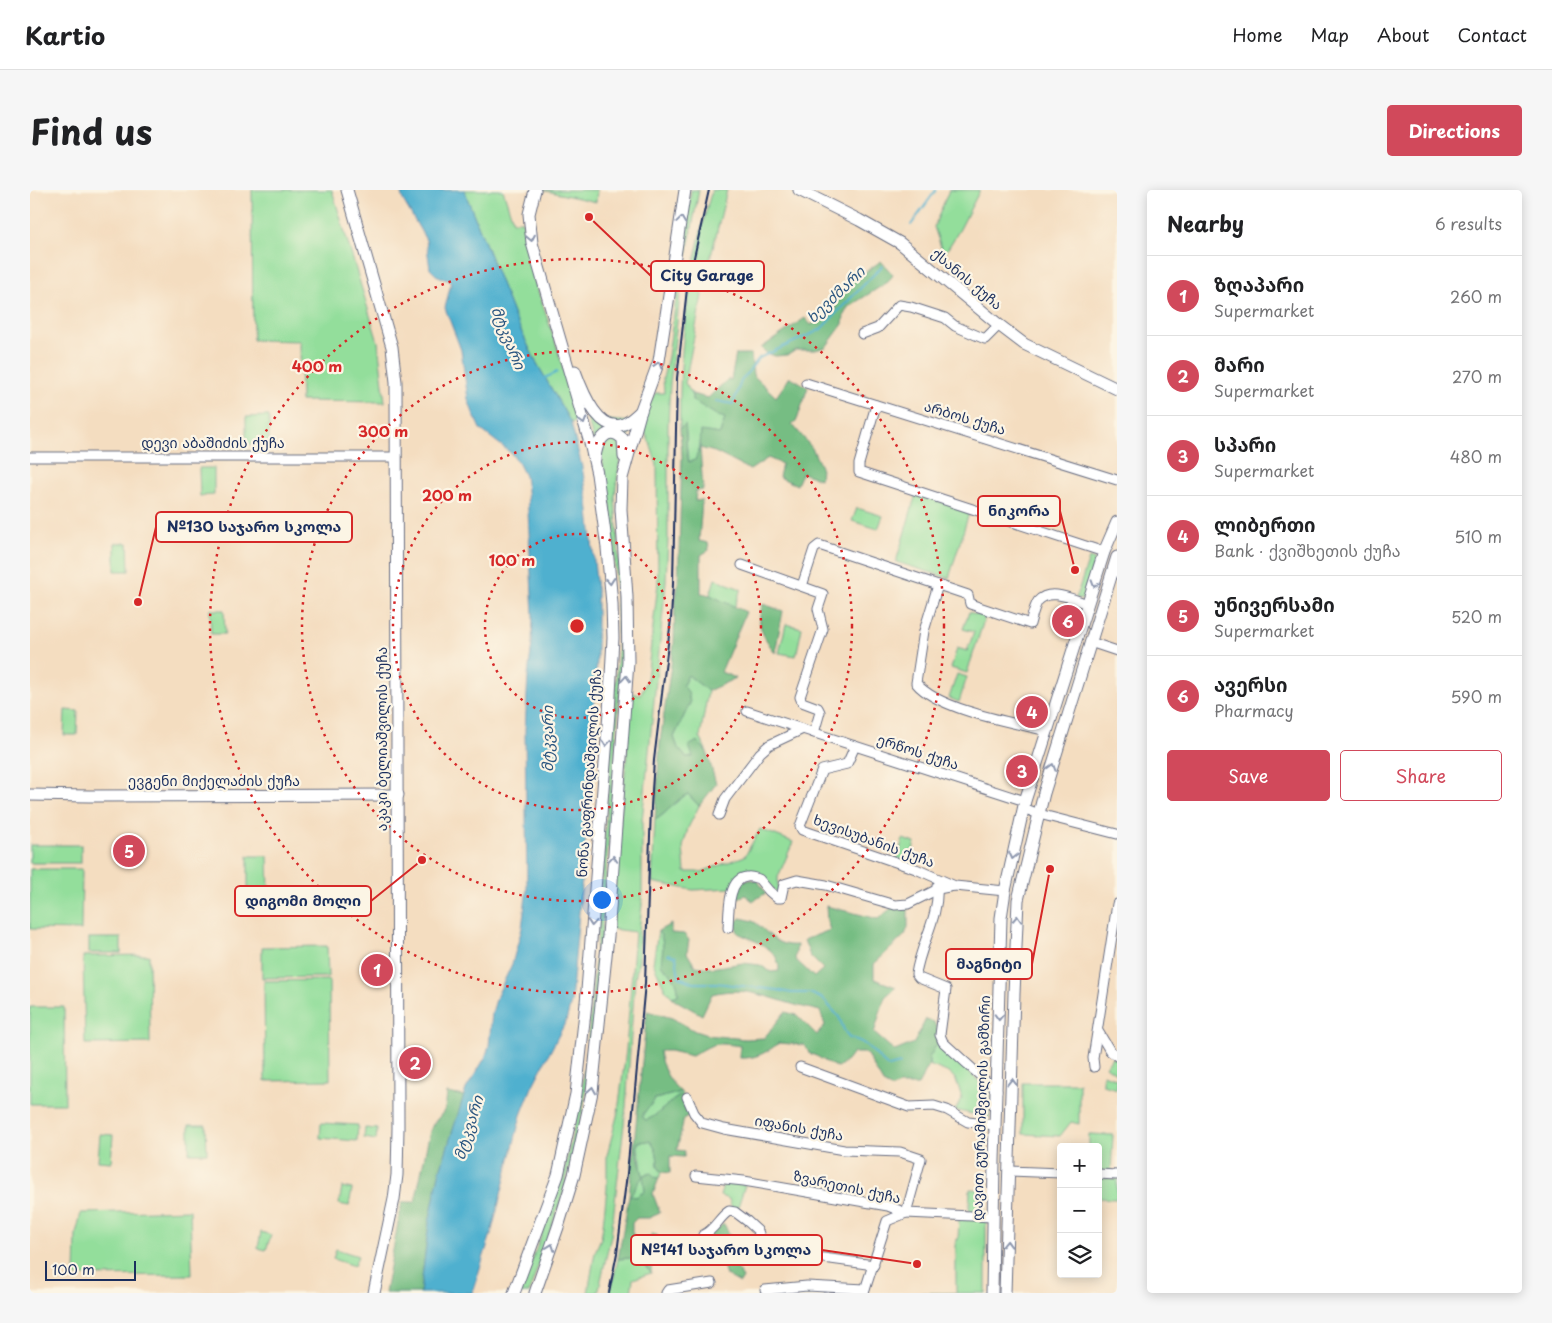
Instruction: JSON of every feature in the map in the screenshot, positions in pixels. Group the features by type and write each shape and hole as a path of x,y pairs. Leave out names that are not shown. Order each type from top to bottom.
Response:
{"main road":[{"name":"აკაკი ბელიაშვილის ქუჩა","path":"347,190 392,347 396,382 399,1038 397,1174 394,1199 374,1293"},
{"path":"535,190 529,214 530,231 536,260 560,341 570,357 583,391 601,419 611,425 620,426 641,411"},
{"name":"ქსანის ქუჩა","path":"799,190 900,243 1024,344 1117,389"},
{"path":"624,466 641,411 656,373 661,352 684,192"},
{"name":"ნონა გაფრინდაშვილის ქუჩა","path":"514,1293 552,1192 563,1156 576,1094 586,1003 609,713 613,638 607,548 594,461 560,341"},
{"path":"535,1293 574,1175 589,1107 597,1053 628,662 627,597 621,509 624,466 624,444 622,439 616,435 608,434 600,439 596,447 594,461"},
{"name":"დავით გურამიშვილის გამზირი","path":"992,1293 1001,918 1004,891 1024,805 1088,604 1108,552 1117,522"},
{"path":"1108,552 1109,560 1115,562"},
{"name":"დავით გურამიშვილის გამზირი","path":"1006,1293 1018,900 1039,814 1115,562"},
{"name":"ევგენი მიქელაძის ქუჩა","path":"30,795 398,795"},
{"path":"994,1170 1009,1171"}],"street":[{"path":"862,334 878,328 899,306 912,307 946,318 955,326 986,340 999,325"},
{"name":"არბოს ქუჩა","path":"806,384 1117,480"},
{"path":"876,405 859,464 859,472 1108,552"},
{"name":"დევი აბაშიძის ქუჩა","path":"30,457 396,457"},
{"path":"802,586 814,549 819,545 968,595 970,604 1030,624 1038,602 1044,597 1054,594 1088,604"},
{"path":"742,565 823,594 818,609 823,630 800,697 802,702 818,708 820,712 814,733"},
{"path":"938,585 924,631 916,683 922,690 966,711 1048,732"},
{"path":"1090,642 1117,651"},
{"name":"ერწოს ქუჩა","path":"747,711 1024,805 1039,814 1117,834"},
{"path":"719,815 725,799 760,753 769,745 803,729"},
{"name":"ხევისუბანის ქუჩა","path":"854,746 847,764 822,770 800,826 802,830 936,877 955,886"},
{"name":"ხევისუბანის ქუჩა","path":"728,928 730,897 734,887 746,876 759,879 777,898 781,898 784,884 797,880 826,885 895,905 908,904 938,889 955,886 1004,891"},
{"path":"936,877 938,889"},
{"name":"ხევისუბანის ქუჩა","path":"938,889 933,919 917,964 916,974 919,978 946,989 940,1035 943,1042 997,1091"},
{"path":"1094,1067 1093,1058 1117,905"},
{"path":"1108,965 1117,968"},
{"path":"1098,1031 1110,1050 1117,1056"},
{"path":"800,1068 909,1106 934,1106 947,1110 968,1122 996,1125"},
{"name":"იფანის ქუჩა","path":"687,1097 694,1113 702,1123 724,1129 844,1150 900,1152 921,1159 906,1213"},
{"path":"1009,1171 1057,1172"},
{"path":"1102,1174 1117,1176"},
{"name":"ზვარეთის ქუჩა","path":"696,1176 744,1181 888,1206 906,1213 993,1217"},
{"path":"704,1235 716,1225 724,1214 729,1211 735,1212 758,1231 763,1245 773,1251 874,1265"},
{"path":"765,1290 807,1286 864,1291 887,1221 906,1213"},
{"path":"666,1293 668,1290 712,1282"}],"green space":[{"path":"252,190 332,190 378,342 385,402 301,401 300,341 253,340"},
{"path":"464,190 503,190 513,221 522,221 534,279 557,347 577,421 571,423 535,360 514,316"},
{"path":"542,190 597,190 596,202"},
{"path":"691,190 699,190 681,286 670,384 666,581 642,821 642,905 639,932 639,960 635,978 626,1107 611,1236 598,1293 588,1293 595,1252 601,1238 607,1188 607,1155 618,1112 626,1050 635,932 612,929 620,822 633,694 641,694 647,679 658,583 657,465 650,443 640,422 655,393 664,393 663,378 668,357"},
{"path":"712,190 727,190 704,285 685,383 692,394 692,400 725,418 720,434 701,432 700,447 696,460 689,462 684,425 680,429 683,339 691,278"},
{"path":"949,190 980,190 960,229 942,258 942,250 934,227"},
{"path":"881,261 893,275 888,282 848,307 844,315 843,324 826,347 815,350 796,350 788,355 775,356 761,348 805,318 811,325 836,308 830,297"},
{"path":"736,354 751,354 753,375 776,397 790,377 808,387 797,420 792,424 812,448 821,467 820,479 802,473 797,485 779,477 782,464 768,458 750,470 715,452 700,448 703,490 696,491 695,501 702,500 699,541 708,543 709,550 701,555 701,593 710,595 746,612 721,672 736,678 708,691 688,675 683,685 688,692 690,703 674,737 678,748 686,757 693,757 689,746 697,741 707,752 716,784 699,806 688,794 655,820 660,742 674,644 675,604 678,585 682,456 680,429 685,424 689,462 695,460 700,447 701,431 720,434 725,418 718,416 692,400 692,394 708,398 728,379 731,380"},
{"path":"580,393 597,419 632,422 628,440 625,436 594,442"},
{"path":"269,416 269,444 246,444 246,417"},
{"path":"608,438 619,440 621,450 615,496 622,607 622,660 599,968 588,1078 582,1114 563,1193 529,1293 520,1293 563,1176 579,1105 587,1051 597,943 618,649 617,597 611,512 600,451"},
{"path":"199,468 214,468 214,495 200,496"},
{"path":"916,494 970,510 949,578 896,562"},
{"path":"857,508 883,516 878,529 852,521"},
{"path":"115,543 128,543 129,571 115,571"},
{"path":"1089,558 1095,560 1082,600 1076,598"},
{"path":"715,579 741,589 734,608 710,595"},
{"path":"763,604 783,611 775,653 761,630 760,618"},
{"path":"210,610 224,610 225,634 211,634"},
{"path":"969,612 985,617 967,673 951,668 957,648 967,651 974,632 963,629"},
{"path":"786,624 802,628 796,656 779,653"},
{"path":"957,674 967,677 959,702 949,698"},
{"path":"688,675 708,691 700,737 707,752 697,742 693,757 686,757 678,748 674,737 690,703 688,693 683,685"},
{"path":"65,710 78,711 77,735 64,735"},
{"path":"688,794 699,806 688,828 683,847 685,872 701,872 745,856 760,829 793,842 778,877 778,894 756,872 739,878 732,888 693,890 652,882 655,820"},
{"path":"903,839 915,843 909,863 897,859"},
{"path":"30,845 81,845 81,863 30,863"},
{"path":"248,856 268,856 269,893 248,893"},
{"path":"30,869 82,869 81,930 30,929"},
{"path":"748,879 758,881 766,893 753,901 745,895 732,901 741,882"},
{"path":"826,906 878,919 894,906 908,906 908,927 905,935 874,964 874,979 896,987 885,997 874,1033 895,1051 914,1043 926,1019 934,1022 938,1032 938,1042 929,1058 929,1065 918,1085 899,1085 892,1088 883,1083 866,1053 853,1053 847,1061 838,1067 810,1054 804,1045 779,1043 761,1054 746,1058 740,1058 740,1046 725,1044 710,1046 692,1056 670,1051 659,1051 666,1073 681,1092 655,1099 642,1117 646,1120 651,1118 682,1095 692,1114 684,1118 677,1150 685,1151 684,1157 670,1156 670,1173 662,1172 658,1167 657,1153 650,1141 638,1142 637,1150 643,1175 652,1173 654,1177 659,1178 653,1194 660,1213 649,1218 637,1218 632,1223 632,1232 636,1240 648,1238 653,1233 658,1236 654,1246 651,1273 640,1261 629,1258 618,1259 629,1196 647,1011 672,1018 695,1031 707,1035 745,1039 764,1038 785,1012 797,1015 817,1035 825,1025 820,1011 749,992 732,991 712,994 702,1015 677,1001 672,997 678,995 676,981 661,965 663,943 658,931 671,924 671,933 684,934 689,940 687,953 695,966 711,968 743,963 760,965 771,972 779,971 776,957 771,951 738,933 735,923 740,918 750,920 779,942 797,945 795,959 814,977 823,969 810,956 804,940 830,930","holes":["643,1176 645,1191 636,1197 630,1196"]},
{"path":"658,931 663,942 661,965 671,974 677,985 678,995 672,997 665,989 653,963"},
{"path":"89,938 121,938 121,953 89,953"},
{"path":"327,946 328,977 262,978 262,947"},
{"path":"149,955 150,1043 85,1044 83,956"},
{"path":"329,980 330,1080 265,1081 264,981"},
{"path":"30,1007 64,1007 65,1104 30,1104"},
{"path":"938,1042 989,1091 989,1118 955,1110 962,1099 955,1079 949,1073 929,1065 929,1058"},
{"path":"1112,1057 1117,1060 1117,1074 1106,1066"},
{"path":"1103,1074 1117,1079 1117,1089 1103,1085"},
{"path":"1023,1083 1079,1083 1079,1124 1071,1122 1060,1136 1023,1134"},
{"path":"681,1092 682,1095 651,1118 646,1120 642,1117 655,1099"},
{"path":"447,1093 464,1096 439,1174 429,1223 420,1293 385,1293 402,1202 415,1202 430,1131 433,1124 445,1110"},
{"path":"321,1123 358,1125 357,1141 320,1138"},
{"path":"189,1125 206,1125 207,1153 189,1153"},
{"path":"365,1128 377,1129 376,1140 364,1138"},
{"path":"100,1134 113,1135 111,1162 98,1161"},
{"path":"1089,1134 1113,1135 1111,1171 1102,1171 1102,1143 1089,1143"},
{"path":"650,1141 656,1150 658,1167 662,1172 659,1178 654,1177 645,1185 645,1191 636,1197 629,1196 636,1184 640,1171 641,1162 638,1142"},
{"path":"1102,1177 1117,1179 1117,1199 1102,1198"},
{"path":"724,1182 745,1185 737,1210 732,1209 729,1199 720,1196"},
{"path":"342,1187 352,1189 349,1206 339,1204"},
{"path":"970,1189 985,1190 984,1215 972,1214 969,1208"},
{"path":"190,1210 192,1275 75,1276 76,1234 81,1213"},
{"path":"959,1218 986,1219 986,1293 956,1293 956,1240 958,1240"},
{"path":"724,1224 735,1245 730,1257 743,1278 740,1283 726,1275 719,1252 706,1247 708,1236"},
{"path":"261,1232 271,1235 266,1250 258,1248"},
{"path":"336,1249 358,1256 354,1266 333,1259"},
{"path":"633,1258 643,1264 651,1273 633,1279 631,1293 610,1293 618,1259"}],"water":[{"name":"მტკვარი","path":"400,190 464,190 514,316 535,360 571,423 588,501 597,591 597,661 585,846 571,1002 566,1021 532,1087 521,1115 491,1234 472,1293 420,1293 429,1223 439,1174 466,1089 485,1058 489,1046 492,1013 497,996 512,964 522,928 527,888 525,730 533,616 527,490 525,476 519,464 511,453 480,429 473,413 468,399 461,350 445,308 451,283 436,275 430,269 426,240 403,200"}],"waterway":[{"name":"ხევძმარი","path":"911,225 936,190"},
{"name":"ხევძმარი","path":"716,401 733,404 741,381 759,358 820,330 882,266"},
{"name":"ხევძმარი","path":"543,379 557,372"},
{"path":"668,954 676,957 679,977 694,983 716,983 791,993 810,993 823,999 839,1017 849,1038 866,1045 889,1067 900,1064"}],"railway":[{"path":"609,1293 617,1253 627,1174 645,983 654,760 671,619 673,584 677,378 687,289 709,190"}],"place":[{"name":"City Garage","path":"589,217"},
{"name":"ნიკორა","path":"1075,570"},
{"name":"№130 საჯარო სკოლა","path":"138,602"},
{"name":"ავერსი","path":"1068,621"},
{"name":"ლიბერთი","path":"1032,712"},
{"name":"სპარი","path":"1022,771"},
{"name":"უნივერსამი","path":"129,851"},
{"name":"დიგომი მოლი","path":"422,860"},
{"name":"მაგნიტი","path":"1050,869"},
{"name":"ზღაპარი","path":"377,970"},
{"name":"მარი","path":"415,1063"},
{"name":"№141 საჯარო სკოლა","path":"917,1264"}]}
